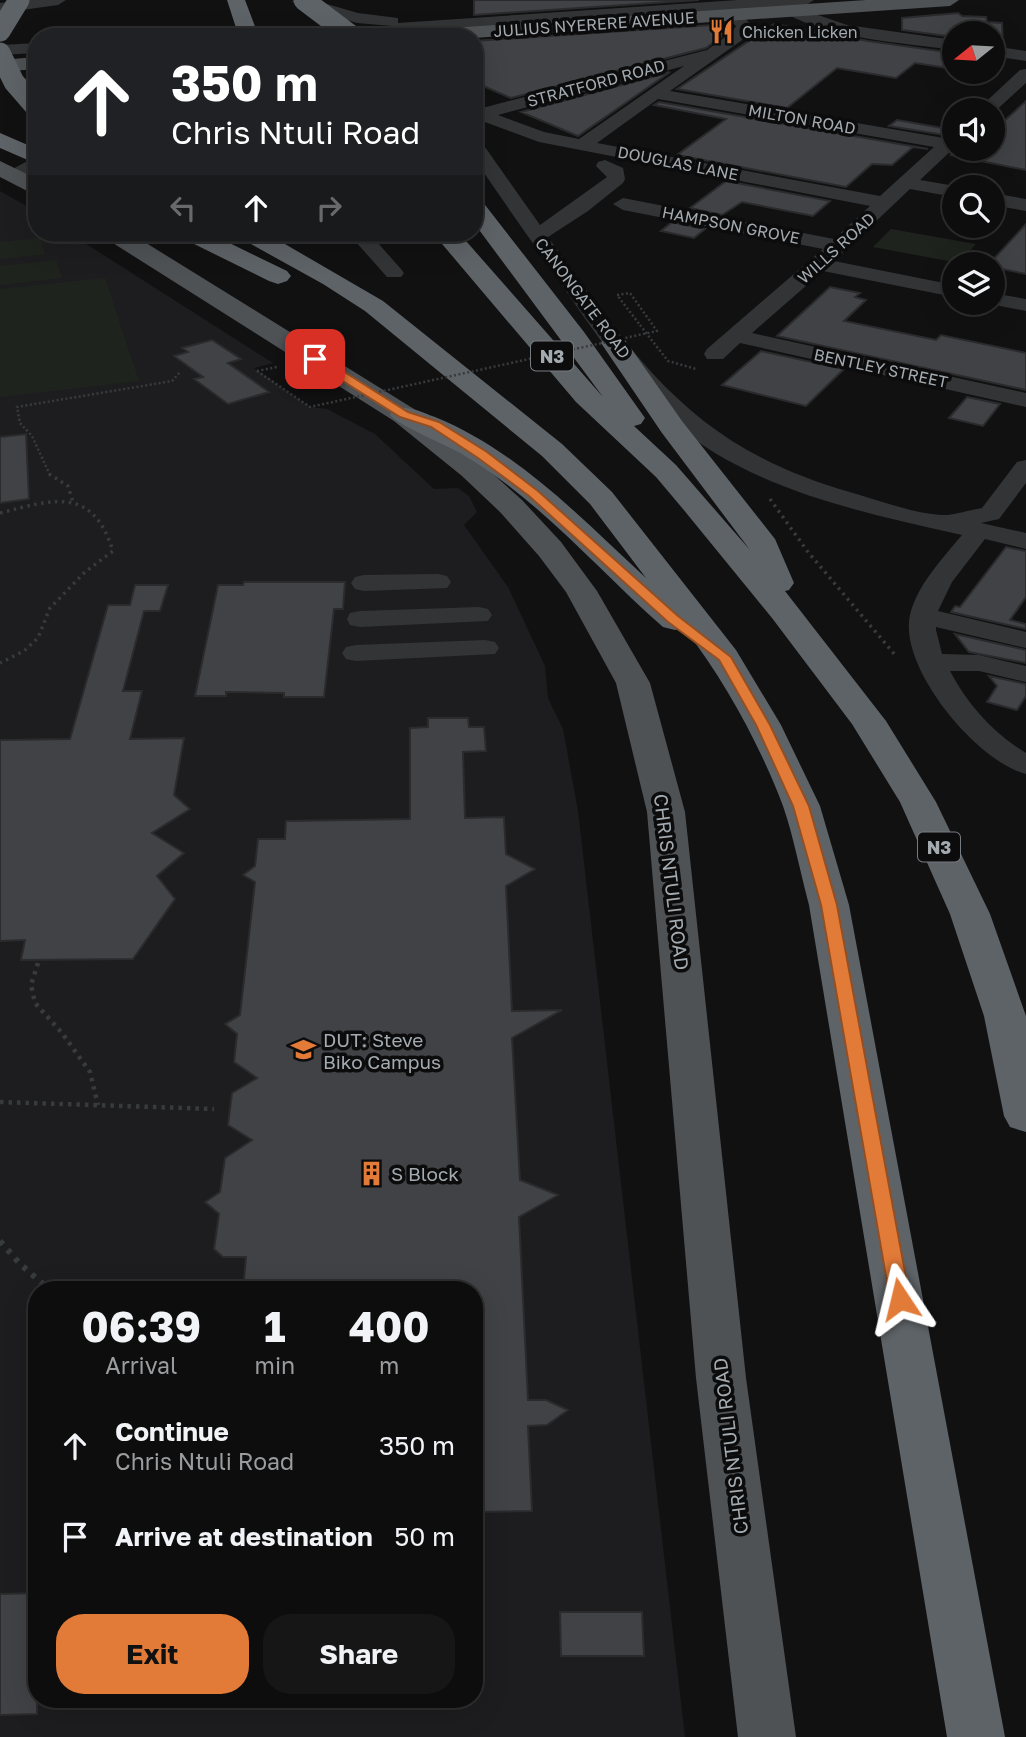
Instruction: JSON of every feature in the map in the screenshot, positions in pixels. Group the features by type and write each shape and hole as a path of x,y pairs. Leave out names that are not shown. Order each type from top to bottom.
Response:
{"highway":[{"path":"0,31 17,0"},
{"path":"236,0 246,28"},
{"path":"304,0 341,28"},
{"path":"0,52 5,69 18,90 28,99"},
{"path":"0,140 28,154"},
{"path":"483,218 602,372 666,471"},
{"path":"209,242 374,327 422,346"},
{"path":"265,242 363,299 552,450 601,498 724,657 763,725 801,806 829,905 976,1737"},
{"name":"N3","path":"454,242 586,396 666,471 784,611 868,720 918,802 970,914 1005,1016 1026,1116"},
{"path":"625,342 672,427 764,546 776,573 784,611"},
{"path":"404,415 435,425 523,485 673,619 724,657"}],"main road":[{"path":"0,2 17,0"},
{"name":"JULIUS NYERERE AVENUE","path":"444,28 732,15 800,3 950,0"},
{"path":"0,66 28,64"},
{"path":"7,172 28,184"},
{"name":"CHRIS NTULI ROAD","path":"128,242 404,415 472,470 511,506 550,549 581,591 633,683 666,812 721,1378 767,1737"}],"street":[{"path":"0,8 58,0"},
{"path":"295,0 393,28"},
{"path":"430,28 800,3 811,21 942,43"},
{"path":"378,6 398,28"},
{"path":"582,145 744,30 744,25 732,15"},
{"path":"0,52 28,49"},
{"path":"1005,53 1026,56"},
{"name":"STRATFORD ROAD","path":"483,111 711,54"},
{"name":"MILTON ROAD","path":"633,73 662,90 942,140"},
{"path":"999,98 1026,74"},
{"name":"DOUGLAS LANE","path":"483,116 518,131 582,145 885,203"},
{"name":"WILLS ROAD","path":"715,354 839,246 942,149"},
{"name":"CANONGATE ROAD","path":"483,157 537,236 625,342 683,418 721,447 748,462 821,490 940,521 984,522"},
{"path":"7,172 28,163"},
{"path":"537,236 581,207 616,179 616,172 605,166"},
{"path":"907,183 942,189"},
{"path":"1005,201 1026,205"},
{"name":"HAMPSON GROVE","path":"623,204 839,246"},
{"path":"366,242 394,273"},
{"path":"819,264 942,289"},
{"path":"1005,301 1026,305"},
{"name":"BENTLEY STREET","path":"736,336 1026,400"},
{"path":"1026,467 934,593 923,617 923,634 932,662 980,732 1026,765"},
{"path":"984,522 1026,541"},
{"path":"364,583 438,582"},
{"path":"360,619 479,615"},
{"path":"923,617 964,623 1026,640"},
{"path":"356,653 485,648"},
{"path":"932,662 979,663 1026,674"}],"path":[{"path":"257,371 310,407 619,340 646,334 657,331 630,293 617,295 640,325 647,335 662,354"},
{"path":"658,363 668,361"},
{"path":"73,502 68,486 51,478 32,436 20,423 17,407 172,381 181,371"},
{"path":"748,462 749,472 808,552 899,661"},
{"path":"0,513 44,501 73,502 95,511 109,531 113,551 85,572 50,608 38,638 23,651 0,663"},
{"path":"38,963 31,985 35,1003 62,1033 90,1072 99,1105"},
{"path":"0,1102 214,1109"},
{"path":"0,1241 40,1281"}],"shaded area":[{"name":"DUT: Steve Biko Campus","path":"0,191 28,207 28,242 83,242 273,363 254,368 310,407 327,409 375,434 434,489 458,488 469,496 477,512 464,525 508,587 545,666 548,698 563,729 578,811 685,1737 0,1737"},
{"path":"891,229 976,244 969,252 942,252 942,260 873,247"},
{"path":"28,239 28,242 41,242 45,254 0,259 0,242"},
{"path":"56,260 62,278 0,285 0,266"},
{"path":"105,278 139,381 0,397 0,289"}],"building":[{"path":"474,0 699,0 474,15"},
{"path":"958,13 962,16 986,17 987,21 942,21 942,35 902,30 902,18"},
{"path":"728,24 732,28 706,48 511,98 483,86 483,40"},
{"path":"774,24 942,51 942,67 915,63 896,78 837,68 787,108 677,89"},
{"path":"670,72 578,136 521,112"},
{"path":"1026,101 1026,170 981,161 1005,161 1005,120"},
{"path":"659,102 928,149 913,147 892,165 872,164 846,187 677,155 726,119 654,105"},
{"path":"897,120 942,128 942,135 889,126"},
{"path":"726,181 830,201 813,216 742,202 722,215 690,208"},
{"path":"672,222 705,229 694,238 661,231"},
{"path":"1026,224 1026,274 1005,270 1005,252 1000,252"},
{"path":"830,287 860,293 855,297 866,300 844,321 936,340 941,335 1026,353 1026,390 777,336"},
{"path":"212,340 241,359 228,363 269,392 228,404 194,379 203,377 174,356 188,352 182,348"},
{"path":"761,351 844,369 806,406 722,385"},
{"path":"967,397 1000,404 983,426 949,418"},
{"path":"26,434 29,499 0,503 0,437"},
{"path":"1006,547 1026,551 1026,597 1010,620 1026,624 1026,629 951,612 955,606 960,607"},
{"path":"244,582 345,582 343,609 334,609 324,697 226,692 226,696 195,696 218,585 243,585"},
{"path":"135,585 168,585 160,611 144,611 123,691 142,691 130,739 184,738 174,795 190,809 152,833 184,853 157,876 175,899 133,959 21,960 25,940 0,941 0,740 70,739 108,605 130,605"},
{"path":"955,634 1026,650 1026,663 969,652"},
{"path":"989,676 1026,684 1026,696 1017,710 987,702 997,686"},
{"name":"S Block","path":"428,718 468,718 469,727 484,727 486,751 463,752 465,818 504,817 506,854 535,869 506,886 512,1011 562,1010 512,1038 520,1180 558,1195 519,1217 528,1400 546,1400 568,1410 547,1425 528,1426 532,1511 483,1512 483,1281 244,1281 246,1257 223,1257 214,1249 219,1214 205,1202 220,1192 225,1158 252,1140 228,1125 232,1093 257,1078 234,1062 237,1034 225,1024 240,1015 255,882 243,875 255,866 258,839 285,839 286,821 410,819 410,728 428,727"},
{"path":"28,1593 28,1708 37,1708 37,1714 0,1715 0,1594"},
{"path":"560,1612 642,1612 644,1656 561,1656"}],"place":[{"name":"Chicken Licken","path":"722,32"},
{"name":"DUT: Steve Biko Campus","path":"303,1050"},
{"name":"S Block","path":"371,1173"}],"route":[{"path":"315,359 404,415 435,425 483,455 534,493 673,619 724,657 763,725 801,806 829,905 900,1299"}]}
